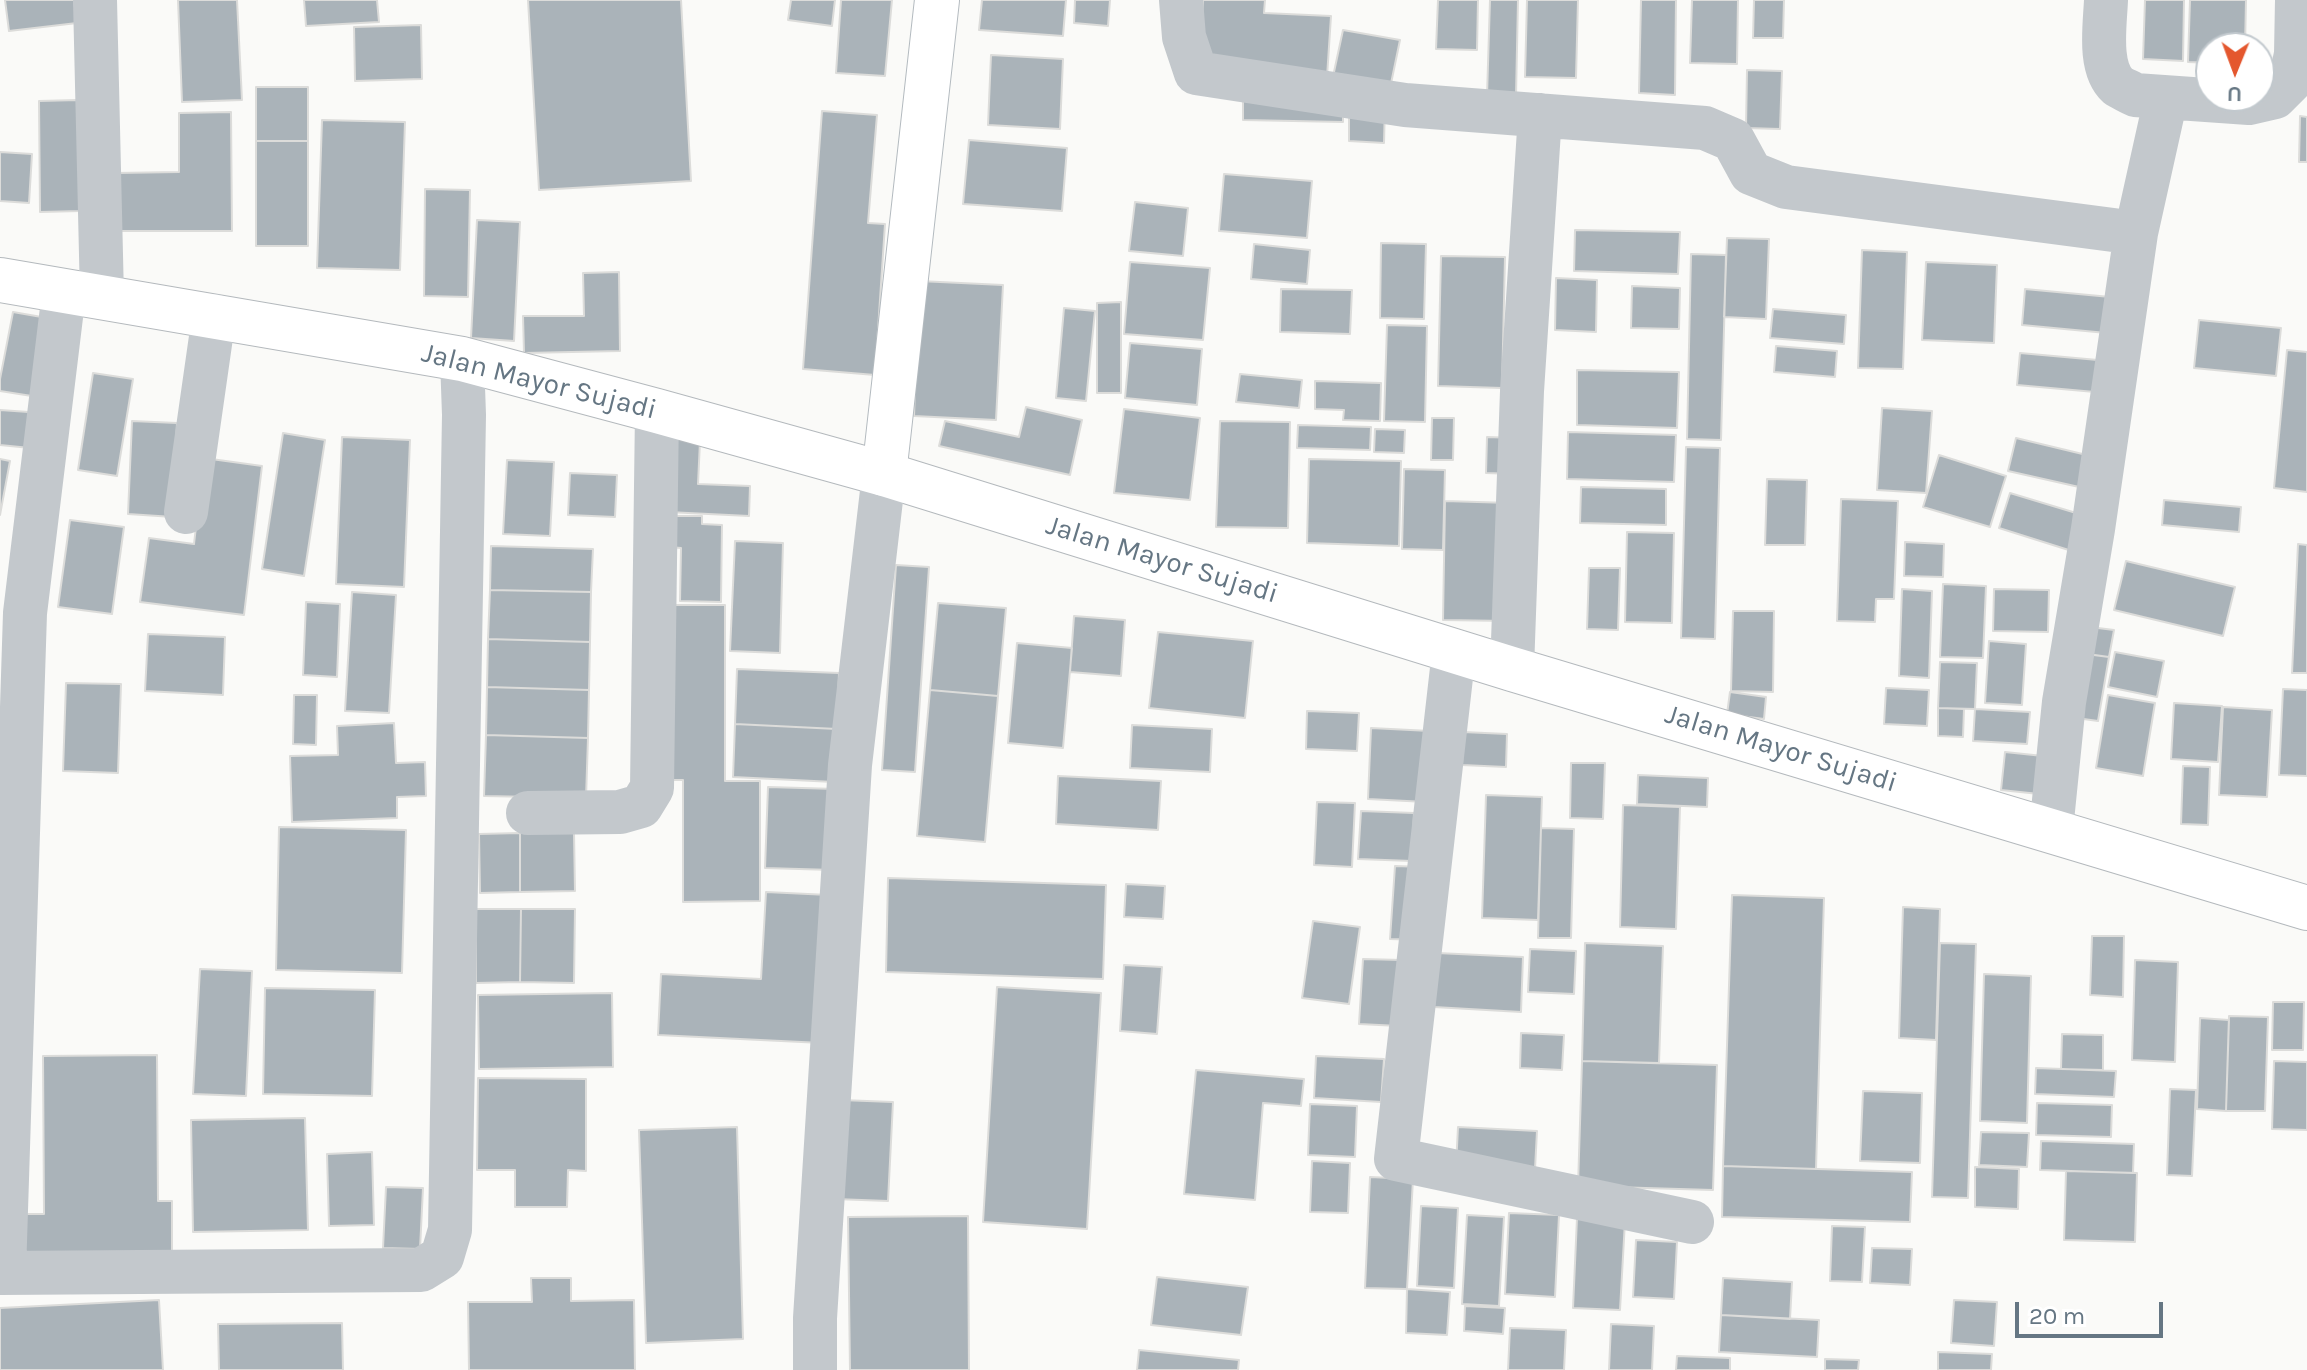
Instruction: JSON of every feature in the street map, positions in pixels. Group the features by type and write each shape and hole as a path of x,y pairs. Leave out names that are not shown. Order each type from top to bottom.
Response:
{"main road":[{"path":"884,474 937,0"},
{"name":"Jalan Mayor Sujadi","path":"0,280 462,359 657,411 884,474 1512,669 2307,908"}],"street":[{"path":"95,0 83,294 25,613 2,1273 421,1270 442,1257 450,1230 462,359"},
{"path":"1181,0 1184,37 1196,73 1405,105 1705,128 1733,140 1751,173 1786,187 2136,233"},
{"path":"2106,0 2104,37 2108,72 2119,86 2135,95 2249,103 2275,97 2290,82 2296,54 2297,0"},
{"path":"2051,830 2064,702 2093,529 2136,233 2166,98"},
{"path":"1512,669 1522,391 1540,115"},
{"path":"186,512 214,316"},
{"path":"528,813 620,812 641,806 652,788 657,411"},
{"path":"815,1370 815,1318 850,765 884,474"},
{"path":"1454,651 1396,1159 1692,1222"}],"building":[{"path":"5,0 74,0 77,23 9,31"},
{"path":"178,0 237,0 242,100 182,102"},
{"path":"304,0 377,0 379,22 306,26"},
{"path":"528,0 681,0 691,181 539,190"},
{"path":"791,0 835,0 832,26 788,20"},
{"path":"841,0 892,0 885,76 836,73"},
{"path":"982,0 1066,0 1063,36 979,30"},
{"path":"1075,0 1110,0 1108,26 1074,23"},
{"path":"1203,0 1265,0 1264,13 1331,16 1327,77 1199,69"},
{"path":"1438,0 1478,0 1477,50 1436,49"},
{"path":"1490,0 1518,0 1516,96 1487,96"},
{"path":"1527,0 1578,0 1576,78 1525,77"},
{"path":"1641,0 1676,0 1675,95 1639,93"},
{"path":"1692,0 1738,0 1737,64 1690,63"},
{"path":"1754,0 1784,0 1783,38 1753,38"},
{"path":"2145,0 2184,0 2183,61 2143,59"},
{"path":"2190,0 2246,0 2245,32 2195,32 2195,62 2188,62"},
{"path":"421,25 422,79 355,81 354,27"},
{"path":"1343,30 1400,40 1388,98 1331,86"},
{"path":"991,55 1063,59 1060,129 988,125"},
{"path":"1747,70 1782,71 1780,129 1746,128"},
{"path":"256,87 308,87 308,141 256,141"},
{"path":"1243,97 1343,100 1343,122 1243,120"},
{"path":"78,100 80,211 40,212 39,101"},
{"path":"1349,105 1385,105 1384,143 1349,141"},
{"path":"822,111 877,115 868,223 885,224 875,375 803,369"},
{"path":"231,112 232,231 117,231 116,173 179,172 179,113"},
{"path":"2300,116 2307,117 2307,162 2299,162"},
{"path":"322,120 405,122 400,270 317,268"},
{"path":"969,140 1067,148 1062,211 963,204"},
{"path":"256,141 308,141 308,246 256,246"},
{"path":"0,152 32,154 29,203 0,201"},
{"path":"1224,174 1312,181 1307,238 1219,231"},
{"path":"425,189 470,190 468,297 424,296"},
{"path":"1135,202 1188,208 1183,256 1129,251"},
{"path":"477,220 520,222 514,341 471,338"},
{"path":"1575,230 1680,232 1678,274 1574,271"},
{"path":"1727,238 1769,239 1766,319 1724,317"},
{"path":"1381,243 1426,244 1424,319 1380,318"},
{"path":"1254,244 1310,250 1307,284 1251,279"},
{"path":"1862,250 1907,252 1903,369 1858,368"},
{"path":"1691,254 1726,255 1721,440 1687,439"},
{"path":"1441,256 1505,257 1502,388 1438,386"},
{"path":"1130,262 1210,268 1203,340 1124,334"},
{"path":"1926,262 1997,265 1994,343 1922,340"},
{"path":"619,272 620,351 524,353 523,316 584,316 583,273"},
{"path":"1556,278 1597,280 1596,332 1555,330"},
{"path":"919,281 1003,285 996,420 914,416"},
{"path":"1632,286 1680,288 1679,329 1631,328"},
{"path":"1281,289 1352,290 1350,334 1280,332"},
{"path":"2025,289 2121,298 2117,334 2022,325"},
{"path":"1121,302 1121,393 1097,393 1097,303"},
{"path":"1064,308 1095,311 1086,401 1056,398"},
{"path":"1773,309 1846,315 1844,344 1770,338"},
{"path":"13,312 53,319 38,397 0,391"},
{"path":"2199,320 2281,328 2276,376 2194,368"},
{"path":"1387,325 1427,326 1425,422 1384,421"},
{"path":"1130,343 1202,349 1197,405 1125,398"},
{"path":"1776,346 1837,351 1835,377 1774,372"},
{"path":"2287,350 2307,352 2307,492 2274,488"},
{"path":"2020,353 2109,361 2106,393 2017,385"},
{"path":"1577,370 1679,372 1677,428 1577,425"},
{"path":"93,373 133,379 117,476 78,470"},
{"path":"1240,374 1302,380 1299,408 1236,402"},
{"path":"1315,381 1381,383 1380,421 1343,420 1344,410 1315,409"},
{"path":"1026,407 1082,420 1070,475 939,446 945,421 1019,437"},
{"path":"1882,408 1932,411 1926,493 1877,490"},
{"path":"1124,409 1200,418 1190,500 1114,493"},
{"path":"0,410 43,413 40,449 0,445"},
{"path":"1432,418 1454,418 1453,460 1431,460"},
{"path":"132,421 177,423 173,517 128,514"},
{"path":"1220,421 1290,422 1288,528 1216,527"},
{"path":"1298,425 1371,427 1370,450 1297,448"},
{"path":"1375,429 1405,430 1404,453 1374,452"},
{"path":"1568,432 1676,435 1674,482 1567,479"},
{"path":"283,433 325,440 304,576 262,569"},
{"path":"342,437 410,440 404,587 336,584"},
{"path":"1487,437 1516,438 1515,474 1486,473"},
{"path":"2016,438 2095,457 2088,489 2008,471"},
{"path":"672,439 700,441 698,484 750,486 749,516 668,512"},
{"path":"1686,447 1720,448 1715,639 1681,638"},
{"path":"1939,455 2006,476 1990,527 1923,507"},
{"path":"204,458 262,466 244,615 140,602 149,538 194,544"},
{"path":"0,459 10,461 0,515"},
{"path":"1309,459 1401,461 1399,546 1307,543"},
{"path":"507,460 554,462 550,536 503,534"},
{"path":"1404,469 1445,470 1443,550 1402,549"},
{"path":"570,473 617,475 615,517 568,515"},
{"path":"1767,479 1807,480 1805,545 1765,545"},
{"path":"1581,487 1666,489 1666,525 1580,523"},
{"path":"2010,493 2086,516 2075,552 1999,528"},
{"path":"1841,499 1898,501 1894,599 1876,599 1875,622 1837,621"},
{"path":"2164,500 2241,507 2239,532 2162,525"},
{"path":"1445,501 1510,503 1507,621 1443,620"},
{"path":"669,516 702,516 702,524 722,525 721,602 680,601 681,548 669,547"},
{"path":"70,520 124,527 112,614 58,607"},
{"path":"1627,532 1674,533 1672,623 1625,622"},
{"path":"735,541 783,543 780,653 730,651"},
{"path":"1905,542 1944,544 1943,577 1904,576"},
{"path":"2298,544 2307,545 2307,673 2292,673"},
{"path":"491,546 593,549 591,592 490,590"},
{"path":"2126,561 2235,587 2223,636 2114,610"},
{"path":"896,565 929,567 915,772 882,770"},
{"path":"1589,568 1620,568 1618,630 1587,629"},
{"path":"1943,584 1986,586 1983,658 1940,657"},
{"path":"1902,589 1932,591 1929,678 1899,676"},
{"path":"1994,589 2049,590 2048,632 1993,631"},
{"path":"490,590 591,592 590,642 488,639"},
{"path":"352,592 396,595 389,713 345,711"},
{"path":"306,602 340,604 337,677 303,675"},
{"path":"938,603 1006,608 998,696 930,690"},
{"path":"665,605 725,605 725,781 760,781 760,901 683,902 683,780 664,780"},
{"path":"1733,611 1774,611 1773,692 1731,691"},
{"path":"1074,616 1125,620 1121,676 1070,672"},
{"path":"2090,627 2114,630 2109,657 2086,654"},
{"path":"1158,632 1253,641 1245,718 1149,708"},
{"path":"148,634 225,637 223,695 145,691"},
{"path":"488,639 590,642 589,690 487,687"},
{"path":"1989,641 2026,644 2022,705 1985,703"},
{"path":"1017,643 1072,648 1063,748 1008,743"},
{"path":"2115,652 2164,661 2157,697 2108,687"},
{"path":"2080,653 2109,657 2098,721 2069,717"},
{"path":"1940,662 1977,663 1975,709 1938,708"},
{"path":"737,669 839,673 837,729 735,724"},
{"path":"66,683 121,684 118,773 63,771"},
{"path":"487,687 589,690 588,738 486,735"},
{"path":"1886,688 1929,690 1927,726 1884,724"},
{"path":"2283,689 2307,690 2307,776 2279,775"},
{"path":"930,690 998,696 985,842 917,836"},
{"path":"1730,692 1766,697 1764,719 1727,714"},
{"path":"294,695 317,695 316,745 293,744"},
{"path":"2108,695 2155,703 2143,776 2096,768"},
{"path":"2174,703 2222,706 2218,762 2171,759"},
{"path":"2223,707 2272,710 2267,797 2219,795"},
{"path":"1938,708 1964,709 1963,737 1938,736"},
{"path":"1975,709 2030,712 2027,744 1973,741"},
{"path":"1307,711 1359,713 1357,751 1306,749"},
{"path":"394,723 396,763 425,762 426,796 397,797 397,818 292,822 290,756 338,755 337,726"},
{"path":"735,724 837,729 834,782 733,777"},
{"path":"1132,725 1212,729 1210,772 1130,768"},
{"path":"1371,728 1430,731 1426,802 1368,799"},
{"path":"1463,732 1507,734 1506,767 1462,765"},
{"path":"486,735 588,738 586,798 484,796"},
{"path":"2005,752 2043,756 2039,794 2001,790"},
{"path":"1571,763 1605,763 1603,819 1570,818"},
{"path":"2183,766 2210,767 2208,825 2181,824"},
{"path":"1638,775 1708,778 1707,807 1637,804"},
{"path":"1058,776 1161,781 1158,830 1056,824"},
{"path":"768,787 836,789 833,870 765,868"},
{"path":"1486,795 1542,797 1538,920 1482,918"},
{"path":"1317,802 1355,803 1352,867 1314,865"},
{"path":"1623,805 1680,807 1676,929 1620,927"},
{"path":"1361,811 1414,813 1412,861 1358,859"},
{"path":"279,827 406,830 402,973 276,970"},
{"path":"1541,828 1574,829 1571,938 1538,938"},
{"path":"574,832 575,891 520,892 520,833"},
{"path":"520,833 520,892 480,893 479,834"},
{"path":"1395,866 1424,867 1421,940 1390,939"},
{"path":"888,878 1106,885 1103,979 886,972"},
{"path":"1126,884 1165,886 1163,919 1124,917"},
{"path":"766,892 829,895 822,1043 658,1035 661,974 761,979"},
{"path":"1732,895 1824,898 1816,1169 1723,1166"},
{"path":"1903,907 1940,909 1936,1040 1899,1038"},
{"path":"476,909 521,909 520,982 476,983"},
{"path":"521,909 575,909 574,983 520,982"},
{"path":"1313,921 1360,927 1349,1004 1302,998"},
{"path":"2092,936 2124,936 2123,997 2090,995"},
{"path":"1585,943 1663,946 1659,1063 1582,1061"},
{"path":"1940,943 1976,944 1968,1198 1932,1197"},
{"path":"1530,949 1576,951 1574,994 1528,992"},
{"path":"1437,953 1523,957 1521,1012 1434,1007"},
{"path":"1363,959 1402,960 1399,1026 1359,1024"},
{"path":"2135,960 2178,962 2175,1062 2132,1060"},
{"path":"1124,965 1162,967 1157,1034 1120,1031"},
{"path":"200,969 252,971 246,1096 193,1094"},
{"path":"1984,974 2031,976 2027,1123 1980,1121"},
{"path":"997,987 1101,993 1087,1229 983,1222"},
{"path":"265,988 375,990 372,1096 263,1094"},
{"path":"612,993 613,1067 479,1069 478,995"},
{"path":"2273,1002 2304,1002 2303,1050 2272,1050"},
{"path":"2229,1016 2268,1017 2265,1111 2226,1111"},
{"path":"2200,1018 2229,1020 2226,1111 2197,1109"},
{"path":"1521,1033 1564,1035 1562,1070 1520,1068"},
{"path":"2062,1034 2103,1035 2103,1070 2061,1069"},
{"path":"157,1055 158,1201 172,1201 172,1263 12,1263 12,1214 44,1214 43,1056"},
{"path":"1316,1056 1384,1059 1381,1102 1314,1098"},
{"path":"1582,1061 1717,1065 1713,1190 1578,1186"},
{"path":"2274,1061 2307,1062 2307,1130 2272,1129"},
{"path":"2036,1068 2116,1071 2114,1097 2035,1094"},
{"path":"1196,1070 1304,1079 1301,1106 1263,1103 1255,1200 1184,1194"},
{"path":"478,1078 586,1079 586,1171 568,1170 567,1207 515,1207 515,1170 477,1170"},
{"path":"2170,1089 2196,1090 2192,1176 2167,1175"},
{"path":"1863,1091 1922,1093 1920,1163 1860,1161"},
{"path":"841,1100 893,1102 888,1201 835,1199"},
{"path":"2037,1103 2112,1105 2111,1137 2036,1135"},
{"path":"1310,1104 1357,1106 1355,1157 1308,1155"},
{"path":"305,1118 308,1230 193,1232 191,1120"},
{"path":"737,1127 743,1339 646,1343 639,1130"},
{"path":"1458,1127 1537,1131 1535,1169 1456,1166"},
{"path":"1981,1132 2029,1133 2027,1167 1979,1165"},
{"path":"2041,1141 2134,1144 2133,1173 2040,1170"},
{"path":"372,1152 374,1225 329,1226 327,1154"},
{"path":"1312,1161 1350,1163 1348,1213 1310,1212"},
{"path":"1723,1166 1912,1172 1910,1222 1722,1217"},
{"path":"1975,1167 2019,1169 2018,1209 1975,1207"},
{"path":"2066,1171 2137,1173 2135,1242 2064,1240"},
{"path":"1370,1177 1413,1179 1407,1289 1365,1288"},
{"path":"386,1187 423,1188 420,1249 383,1248"},
{"path":"1421,1206 1458,1208 1454,1288 1417,1286"},
{"path":"1509,1213 1559,1215 1555,1297 1505,1294"},
{"path":"1467,1215 1504,1217 1499,1306 1462,1304"},
{"path":"968,1216 969,1370 850,1370 848,1217"},
{"path":"1577,1218 1625,1221 1620,1310 1573,1308"},
{"path":"1832,1226 1865,1227 1862,1282 1830,1281"},
{"path":"1636,1240 1677,1242 1674,1299 1633,1297"},
{"path":"1872,1248 1912,1249 1910,1285 1870,1283"},
{"path":"1157,1277 1248,1287 1241,1335 1151,1325"},
{"path":"531,1278 571,1278 571,1301 634,1300 635,1370 469,1370 468,1302 532,1302"},
{"path":"1723,1278 1792,1282 1790,1319 1721,1315"},
{"path":"1407,1289 1450,1292 1447,1335 1406,1333"},
{"path":"159,1300 163,1370 0,1370 0,1308"},
{"path":"1954,1300 1997,1302 1994,1346 1951,1343"},
{"path":"1465,1306 1505,1308 1503,1334 1464,1331"},
{"path":"1721,1315 1819,1320 1817,1357 1719,1352"},
{"path":"342,1323 343,1370 219,1370 218,1324"},
{"path":"1611,1324 1654,1326 1652,1370 1609,1370"},
{"path":"1510,1328 1566,1330 1564,1370 1508,1370"},
{"path":"1139,1350 1239,1360 1238,1370 1137,1370"},
{"path":"1938,1352 1992,1354 1991,1370 1938,1370"},
{"path":"1677,1356 1730,1358 1730,1370 1676,1370"},
{"path":"1825,1359 1859,1360 1858,1370 1825,1370"}]}
